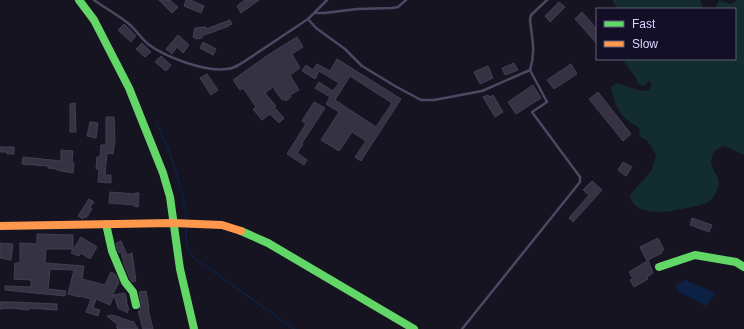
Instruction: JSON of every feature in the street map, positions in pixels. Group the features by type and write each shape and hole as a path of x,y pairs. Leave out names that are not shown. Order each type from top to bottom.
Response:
{"street":[{"path":"79,0 94,20 129,88 163,173 170,197 180,269 194,329"},
{"path":"0,226 173,223 222,226 246,232 268,243 414,329"},
{"path":"106,224 112,250 125,282 133,292 136,305"},
{"path":"659,268 695,255 736,262 744,267"}],"lane":[{"path":"94,0 129,24 149,45 158,51 198,67 211,70 226,70 259,53 308,19 327,0"},
{"path":"314,13 357,9 392,8 398,7 406,0"},
{"path":"308,19 316,28 345,49 362,66 421,100 434,100 482,91 530,70 534,59 531,15 547,0"},
{"path":"462,329 580,182 580,177 532,112 547,102 530,70"}],"green space":[{"path":"613,0 700,0 703,8 617,8"},
{"path":"719,0 731,4 737,0 744,0 744,155 724,146 714,151 711,163 719,185 709,202 672,211 646,211 633,203 630,196 651,171 656,156 650,144 639,136 640,129 620,113 614,100 611,87 617,83 641,91 649,90 652,84 649,80 645,86 638,84 636,78 623,60 736,60 736,8 715,8"}],"water":[{"path":"685,280 716,293 706,306 677,291 676,285"}],"building":[{"path":"159,0 170,0 178,7 172,13"},
{"path":"186,0 190,0 204,6 201,13 184,6"},
{"path":"245,0 259,0 241,13 237,6"},
{"path":"559,2 565,7 550,22 545,16"},
{"path":"582,12 596,28 596,43 575,19"},
{"path":"230,20 232,24 229,26 202,36 202,38 197,39 193,37 195,28 206,27 206,29"},
{"path":"124,24 136,36 131,42 118,30"},
{"path":"178,35 189,45 183,53 177,47 172,54 166,49"},
{"path":"297,37 303,47 292,54 300,68 290,75 299,90 290,95 291,97 286,101 284,99 282,100 273,87 265,93 276,106 274,107 284,118 279,123 270,114 262,120 253,109 256,107 243,88 240,90 233,80 268,55"},
{"path":"203,42 216,49 213,55 200,48"},
{"path":"142,43 151,52 145,57 136,49"},
{"path":"161,56 171,65 166,71 155,62"},
{"path":"337,59 401,99 361,161 355,157 366,141 352,132 339,151 321,140 339,112 326,104 330,97 315,88 319,82 333,91 339,83 319,71 315,79 302,71 306,65 313,70 317,64 330,71","holes":["350,76 392,103 376,127 335,100"]},
{"path":"514,63 518,70 505,75 502,68"},
{"path":"571,64 577,74 554,89 547,80"},
{"path":"488,66 493,78 480,84 474,72"},
{"path":"207,74 218,90 211,95 200,78"},
{"path":"533,85 541,98 516,114 508,102"},
{"path":"598,92 631,134 623,141 589,99"},
{"path":"488,95 490,97 493,95 503,112 495,117 483,97"},
{"path":"314,102 325,108 297,153 307,160 304,165 287,154 306,124 302,121"},
{"path":"75,103 76,132 70,132 70,104"},
{"path":"106,117 114,117 115,140 113,154 107,153 105,175 111,175 111,183 98,182 99,169 96,169 97,157 100,157 101,145 106,145"},
{"path":"90,122 98,123 96,138 87,136"},
{"path":"0,147 14,147 14,154 0,152"},
{"path":"61,150 73,151 73,173 48,168 48,166 22,164 23,157 61,161"},
{"path":"623,162 632,167 626,176 618,170"},
{"path":"592,181 602,190 573,222 569,218 589,195 583,190"},
{"path":"110,192 139,193 138,207 134,205 109,203"},
{"path":"89,199 94,202 90,207 92,209 86,218 84,216 83,219 78,216"},
{"path":"692,218 712,225 709,232 690,225"},
{"path":"37,234 73,235 73,249 46,249 45,263 84,266 82,279 105,285 111,272 116,275 119,282 112,296 114,295 110,305 96,299 93,308 100,310 98,316 86,312 91,299 68,294 74,270 50,269 48,289 66,291 65,296 5,290 5,286 31,287 31,280 14,279 15,263 20,263 20,243 37,244"},
{"path":"81,237 97,247 90,259 81,253 79,256 71,253"},
{"path":"658,238 664,250 661,252 662,253 648,260 653,273 647,277 648,279 634,287 630,280 633,279 629,272 647,261 640,247"},
{"path":"121,241 127,255 132,253 136,281 132,282 130,279 124,265 121,252 119,253 117,249 116,243"},
{"path":"0,243 13,244 11,260 0,258"},
{"path":"146,291 148,309 153,329 143,329 138,311 140,311 141,304 139,292"},
{"path":"125,293 129,310 127,311 128,313 118,308 114,295"},
{"path":"0,302 57,304 57,310 29,308 29,310 11,308 0,309"},
{"path":"113,315 131,322 133,321 138,329 118,329 116,327 118,325 107,316"}],"waterway":[{"path":"156,122 167,146 175,169 187,218"},
{"path":"187,227 187,243 189,251 194,258 294,329"}],"traffic: fast":[{"path":"79,0 94,20 129,88 163,173 170,197 180,269 194,329"},
{"path":"106,224 112,251 125,282 133,292 136,305"},
{"path":"241,231 268,243 414,329"},
{"path":"659,267 695,255 736,262 744,267"}],"traffic: slow":[{"path":"0,226 173,223 222,225 241,231"}]}
